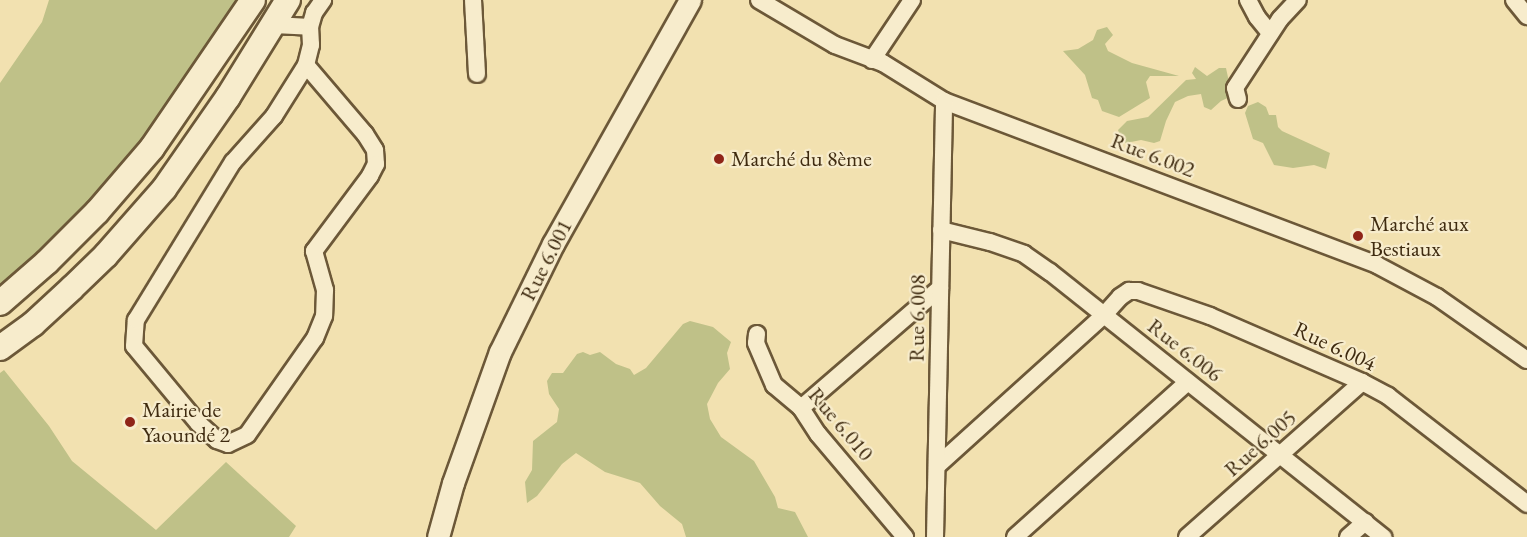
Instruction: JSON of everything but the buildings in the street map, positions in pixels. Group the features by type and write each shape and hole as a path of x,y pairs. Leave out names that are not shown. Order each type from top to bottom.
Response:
{"main road":[{"path":"0,303 47,262 97,212 152,148 253,0"},
{"path":"0,348 33,324 72,288 106,255 164,189 228,97 288,0"}],"street":[{"path":"306,65 365,134 375,150 376,164 370,176 314,251 325,290 324,316 315,338 247,435 228,444 217,440 198,423 134,346 136,320 233,162 274,116 306,65 311,45 310,27 314,13 323,0"},
{"path":"473,0 477,74"},
{"name":"Rue 6.001","path":"438,537 453,483 500,352 553,244 690,0"},
{"name":"Rue 6.002","path":"759,0 835,45 883,63 944,101 1377,265 1437,297 1527,360"},
{"path":"872,60 912,0"},
{"path":"1248,0 1257,18 1270,33"},
{"path":"1238,99 1235,88 1270,33 1298,0"},
{"path":"1514,0 1527,16"},
{"path":"274,25 310,27"},
{"name":"Rue 6.008","path":"935,537 944,101"},
{"name":"Rue 6.006","path":"941,230 990,242 1024,254 1383,537"},
{"path":"801,408 940,288"},
{"name":"Rue 6.004","path":"937,466 1104,315 1120,297 1129,291 1138,291 1210,316 1362,382 1388,396 1527,504"},
{"name":"Rue 6.010","path":"757,334 756,343 774,385 801,408 818,434 905,537"},
{"path":"1015,537 1188,382"},
{"name":"Rue 6.005","path":"1187,537 1362,382"},
{"path":"1348,537 1365,522"}],"green space":[{"path":"49,0 241,0 145,144 86,216 0,295 0,83 42,22"},
{"path":"1107,27 1113,35 1105,44 1108,51 1132,63 1179,76 1150,76 1146,82 1150,98 1119,117 1102,111 1098,100 1092,98 1085,75 1063,51 1078,49 1093,40 1097,30"},
{"path":"1195,67 1207,76 1219,68 1226,68 1232,96 1221,101 1211,110 1204,107 1201,94 1188,96 1175,102 1160,141 1154,143 1141,140 1126,143 1122,141 1118,130 1127,121 1148,117 1186,80 1196,79 1192,73"},
{"path":"1258,102 1266,107 1269,115 1276,115 1278,127 1282,131 1330,153 1326,169 1314,165 1293,168 1274,165 1263,143 1253,139 1245,113 1248,106"},
{"path":"690,321 713,327 731,342 727,353 730,369 718,383 707,404 710,419 721,437 754,461 775,497 778,508 795,512 808,537 686,537 682,524 660,506 640,483 605,472 576,453 562,464 537,496 527,503 525,482 532,470 533,441 557,422 559,409 549,394 547,381 552,373 563,373 577,354 583,352 590,355 600,352 616,364 630,369 634,375 646,368 683,324"},
{"path":"4,370 49,426 72,461 156,530 226,462 296,526 289,537 0,537 0,373"}],"place":[{"name":"Marché du 8ème","path":"719,159"},
{"name":"Marché aux Bestiaux","path":"1358,236"},
{"name":"Mairie de Yaoundé 2","path":"130,422"}]}
